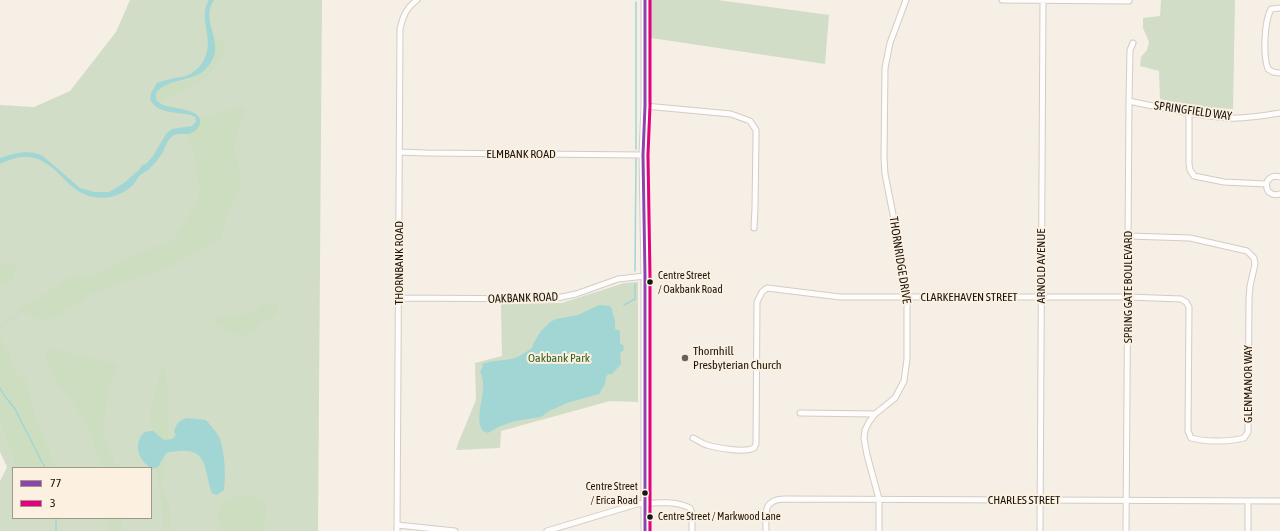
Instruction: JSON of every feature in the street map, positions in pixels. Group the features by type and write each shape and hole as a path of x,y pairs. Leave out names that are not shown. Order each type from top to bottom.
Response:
{"main road":[{"path":"645,0 645,106 643,155 645,276 645,531"}],"street":[{"name":"THORNBANK ROAD","path":"397,531 400,29 402,19 407,9 417,0"},
{"name":"THORNRIDGE DRIVE","path":"879,531 879,500 864,438 865,430 875,414 895,398 904,381 907,359 907,296 902,260 888,190 884,157 887,56 906,0"},
{"path":"1002,0 1129,1"},
{"name":"ARNOLD AVENUE","path":"1040,531 1043,0"},
{"path":"1280,8 1271,9 1268,14 1265,60 1268,69 1273,72 1280,73"},
{"name":"SPRING GATE BOULEVARD","path":"1126,531 1129,101 1130,50 1133,43"},
{"name":"SPRINGFIELD WAY","path":"1129,101 1228,118 1255,117 1280,113"},
{"path":"645,106 732,114 750,122 756,130 754,228"},
{"path":"1189,112 1189,164 1190,170 1194,176 1224,182 1266,184"},
{"name":"ELMBANK ROAD","path":"400,152 434,154 643,155"},
{"path":"1266,184 1272,177 1280,176"},
{"path":"1266,184 1270,193 1276,195 1280,194"},
{"name":"GLENMANOR WAY","path":"1128,236 1190,238 1247,251 1254,258 1255,264 1250,286 1249,310 1248,432 1244,438 1230,440 1197,440 1191,438 1188,431 1190,315 1189,307 1186,302 1181,299 1171,298 1128,297"},
{"name":"OAKBANK ROAD","path":"399,298 552,299 583,292 618,279 645,276"},
{"name":"CLARKEHAVEN STREET","path":"693,438 706,445 746,451 754,448 756,444 757,302 759,295 764,289 767,288 840,296 1041,298 1128,297"},
{"path":"800,413 875,414"},
{"name":"CHARLES STREET","path":"766,531 766,512 769,504 776,500 784,499 1280,501"},
{"path":"1248,501 1248,531"},
{"path":"547,531 637,504 645,503 678,504 690,508 692,513 692,531"},
{"path":"397,525 455,531"}],"green space":[{"path":"130,0 322,0 318,531 0,531 0,481 7,467 0,452 0,105 34,107 70,91 116,32"},
{"path":"651,0 718,0 829,15 825,64 651,38"},
{"path":"1161,0 1235,0 1233,109 1205,108 1160,99 1159,71 1140,66 1141,57 1147,50 1149,42 1143,28 1143,18 1160,16"},
{"path":"222,39 225,47 222,60 199,83 159,102 156,100 156,93 164,86 186,81 196,74 215,51 214,40"},
{"path":"240,107 246,109 234,141 235,156 240,169 238,179 241,187 228,211 220,239 173,265 93,293 59,316 42,321 23,311 0,330 0,324 4,324 27,304 40,298 65,279 96,274 133,255 174,240 197,202 200,191 194,151 186,134 191,133 200,121 200,118"},
{"path":"0,263 18,265 12,280 0,286"},
{"name":"Oakbank Park","path":"638,282 638,402 610,401 501,431 500,448 456,450 476,400 475,363 502,356 501,304 562,303 624,283"},
{"path":"264,303 274,303 278,306 277,313 241,337 213,322 220,317 248,313"},
{"path":"0,337 10,356 14,371 27,382 33,410 56,467 17,467 0,420"},
{"path":"54,349 87,358 112,362 118,366 108,388 102,436 116,467 103,467 84,420 54,377 45,353"},
{"path":"158,369 165,369 168,391 168,451 161,486 170,508 171,531 163,531 162,510 150,416 160,373"},
{"path":"239,496 257,497 267,502 264,531 221,531 217,511 222,501"},
{"path":"108,519 121,519 122,531 108,531"}],"water":[{"path":"209,0 214,0 209,13 215,44 215,51 211,62 204,71 197,75 168,84 156,93 156,100 160,104 192,112 200,119 200,124 192,133 174,135 168,141 157,161 139,176 130,188 111,197 96,197 84,194 50,166 40,160 22,157 0,164 0,158 16,153 27,152 43,156 80,188 94,192 109,192 124,183 153,156 166,134 172,129 192,126 196,122 195,117 191,115 162,110 153,104 150,99 151,93 157,83 190,74 200,66 208,48 205,15"},
{"path":"599,305 610,306 612,309 615,320 615,329 620,331 620,343 623,345 624,350 620,353 621,364 612,374 606,376 605,384 599,394 567,403 549,411 541,417 515,421 498,427 488,433 483,431 479,418 483,387 483,379 480,372 483,366 482,364 492,361 511,359 518,356 532,348 541,331 550,322 556,319 578,315"},
{"path":"187,418 206,420 219,437 224,456 225,478 224,490 217,495 212,493 204,463 201,457 196,453 189,451 168,452 158,467 152,469 152,467 145,463 140,456 138,443 144,433 153,431 164,440 172,439 176,435 174,432 177,425 182,420"}],"waterway":[{"path":"636,2 636,149"},
{"path":"635,271 636,159"},
{"path":"624,305 635,299 635,284"},
{"path":"0,388 15,409 44,467"},
{"path":"56,519 56,530"}],"transit line":[{"name":"77","path":"645,0 645,106 643,155 645,276 645,531"},
{"name":"3","path":"650,0 650,106 648,155 650,276 650,531"}],"place":[{"name":"Centre Street / Oakbank Road","path":"650,282"},
{"name":"Thornhill Presbyterian Church","path":"685,358"},
{"name":"Centre Street / Erica Road","path":"645,493"},
{"name":"Centre Street / Markwood Lane","path":"650,517"}]}
